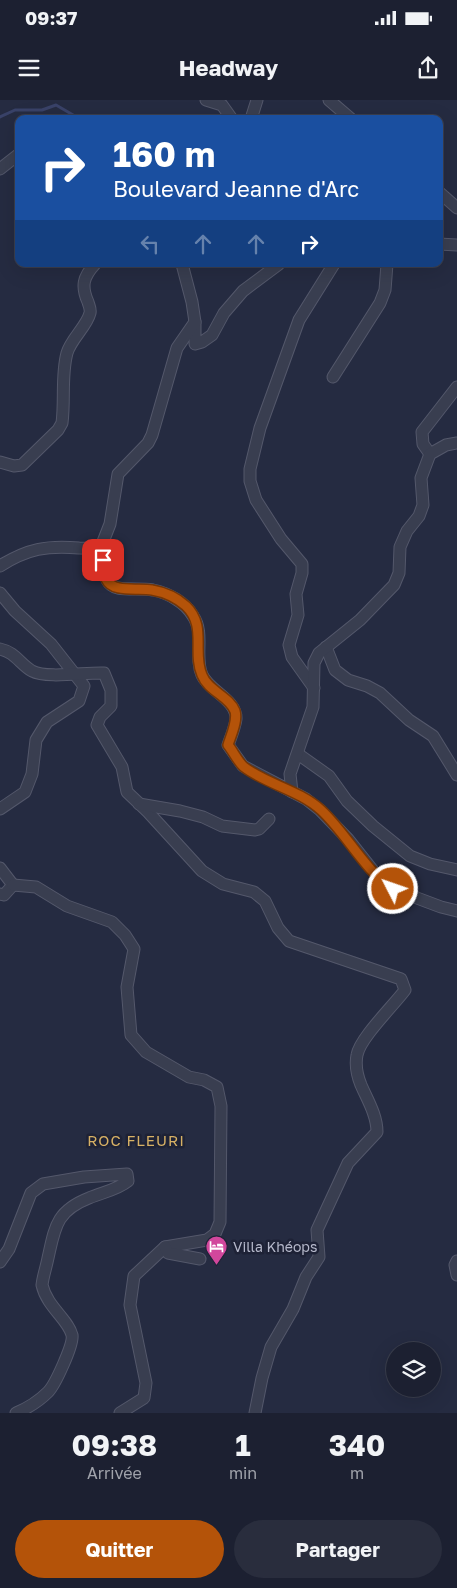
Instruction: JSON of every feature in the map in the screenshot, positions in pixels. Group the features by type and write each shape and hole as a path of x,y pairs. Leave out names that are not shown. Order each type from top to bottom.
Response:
{"street":[{"path":"206,100 222,105 229,115"},
{"path":"252,115 257,100"},
{"path":"329,100 346,115"},
{"path":"0,169 15,157"},
{"path":"443,196 457,208"},
{"path":"443,244 457,245"},
{"path":"0,462 14,466 22,465 58,430 62,422 66,354 77,332 90,315 90,307 83,282 86,274 92,267"},
{"path":"183,267 192,302 195,322 195,344 212,335 224,313 242,291 275,267"},
{"path":"314,688 290,652 289,645 298,615 296,594 302,573 302,564 281,539 256,500 250,481 250,469 260,428 299,320 332,267"},
{"path":"333,377 380,303 385,290 387,267"},
{"path":"99,552 110,524 118,474 148,444 177,348 195,322"},
{"path":"430,454 423,444 422,432 457,387"},
{"path":"292,792 290,774 314,707 314,662 319,653 360,620 394,585 399,572 400,547 407,531 420,516 422,505 421,478 430,454 446,445 457,443"},
{"path":"0,566 14,557 36,548 57,546 93,549 99,552 103,560 105,578 110,584 118,588 152,590 171,596 186,607 195,617 198,631 198,660 201,674 207,684 231,705 235,713 236,720 228,745 243,766 292,792 320,810 348,839 382,882 393,889 442,908 457,911"},
{"path":"0,592 15,611 51,644 77,674 84,686 79,701 47,722 36,740 32,774 25,792 0,809"},
{"path":"326,647 335,670 348,680 367,686 380,693 408,720 433,736 457,775"},
{"path":"0,649 14,654 33,672 51,674 104,673 111,690 111,706 100,717 97,725 122,768 127,792 202,871 223,884 254,892 265,901 278,928 289,942 401,979 405,990 366,1038 357,1053 356,1066 358,1078 377,1123 376,1132 348,1163 317,1230 319,1256 306,1277 293,1309 271,1346 255,1413"},
{"path":"298,754 328,776 347,801 373,826 410,856 430,864 457,870"},
{"path":"139,804 180,811 230,827 259,829 269,819"},
{"path":"0,868 13,885 36,887 67,906 112,922 125,935 134,949 127,987 131,1035 146,1052 189,1077 204,1080 217,1087 221,1106 220,1222 215,1234 207,1240 165,1247 134,1276 130,1305 146,1383 144,1398 120,1413"},
{"path":"0,894 4,895 13,885"},
{"path":"0,1262 9,1249 31,1193 37,1188 43,1184 84,1177 127,1174 128,1181 120,1187 90,1197 71,1206 55,1226 42,1285 44,1294 51,1306 72,1334 72,1344 50,1390 34,1404 16,1413"},
{"path":"165,1247 168,1253 200,1259"},
{"path":"457,1261 455,1264 457,1275"}],"waterway":[{"path":"0,117 15,110 42,110 56,105 73,115"}],"place":[{"name":"Villa Khéops","path":"217,1265"}],"district":[{"name":"ROC FLEURI","path":"136,1140"}],"route":[{"path":"103,560 105,578 110,584 118,588 152,590 171,596 186,607 195,617 198,631 198,660 201,674 207,684 231,705 235,713 236,720 228,745 243,766 306,799 320,810 348,839 382,882 393,889"}]}
